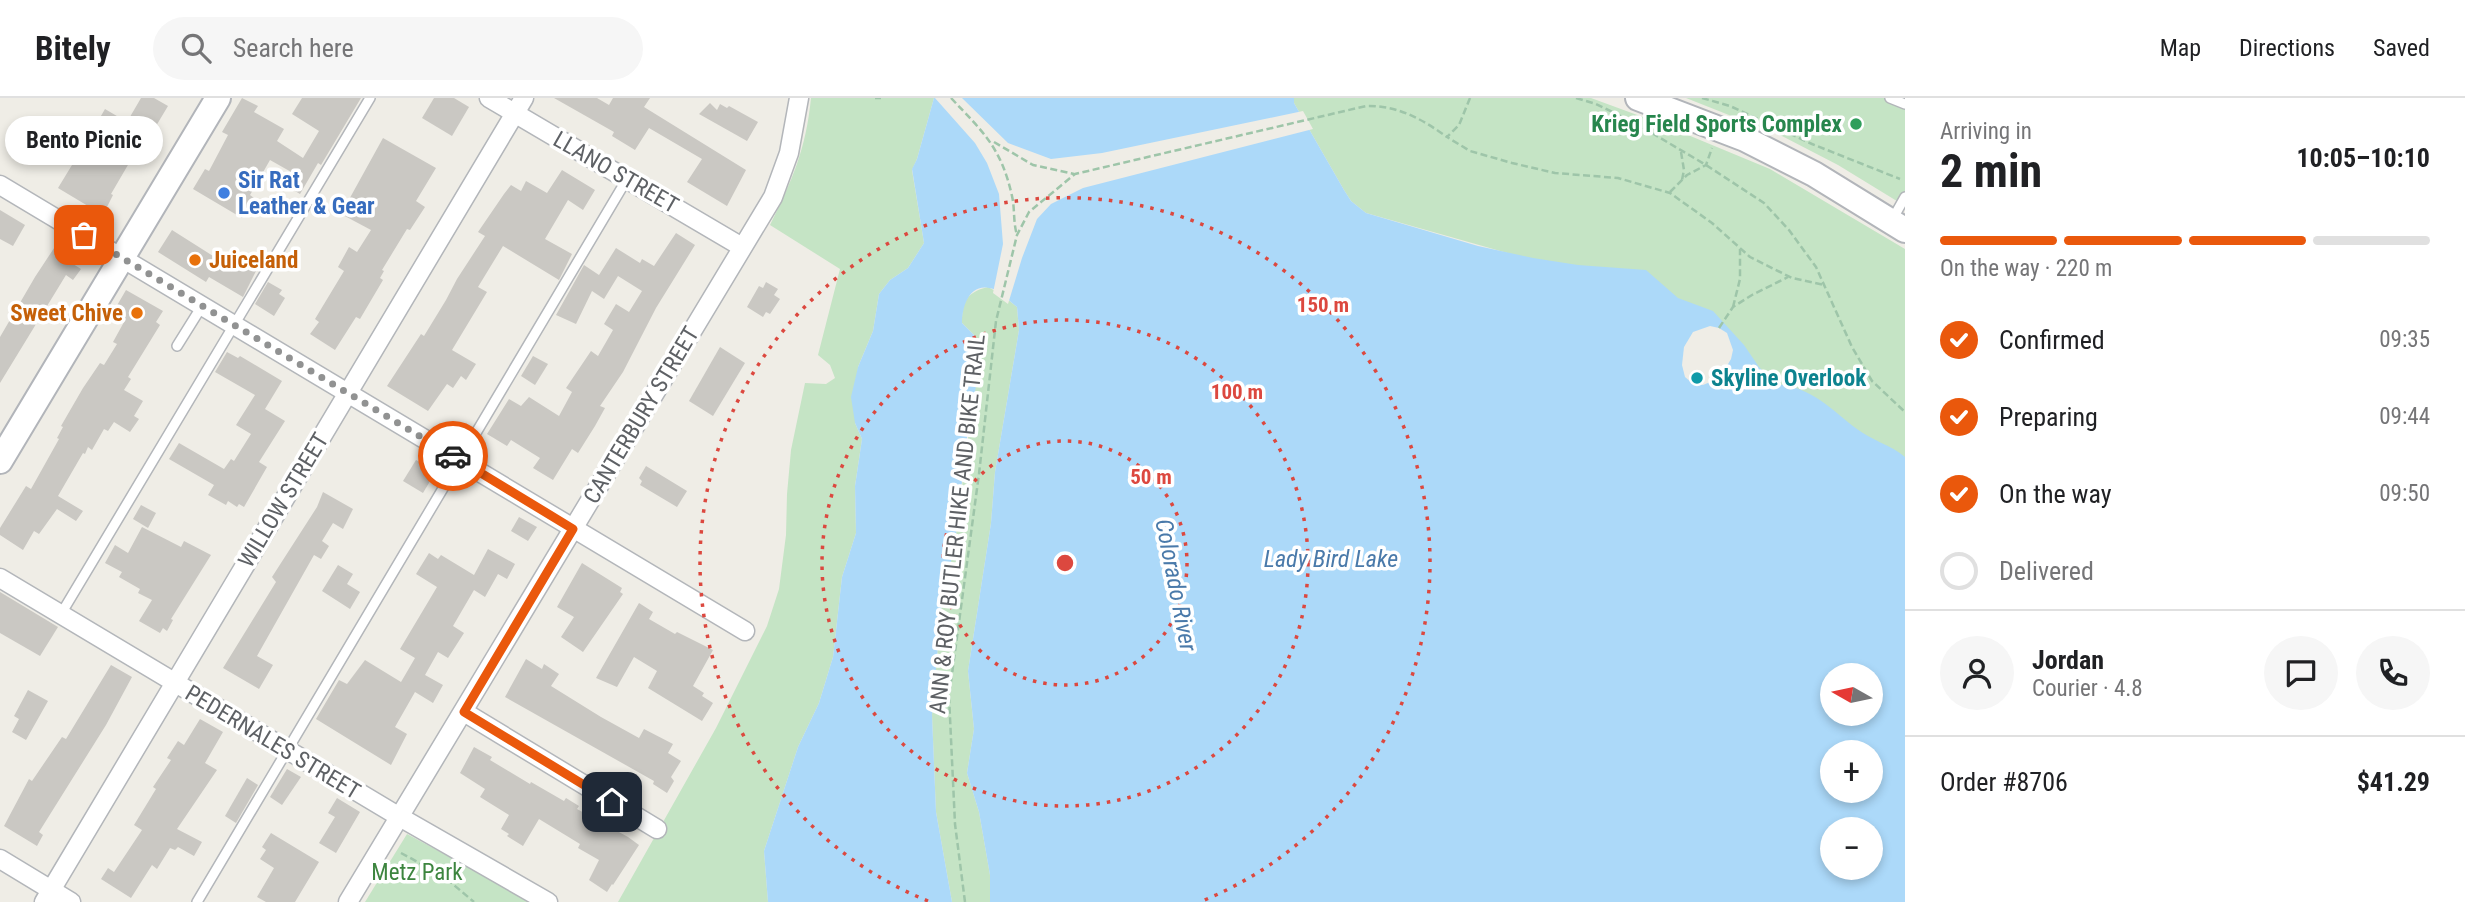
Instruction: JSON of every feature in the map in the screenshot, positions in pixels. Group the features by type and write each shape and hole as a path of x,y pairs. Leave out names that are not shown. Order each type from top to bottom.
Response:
{"main road":[{"path":"0,461 218,98"},
{"path":"1638,98 1745,139 1814,174 1898,225"}],"street":[{"name":"LLANO STREET","path":"489,98 519,106 628,178 742,247"},
{"name":"CANTERBURY STREET","path":"348,902 773,197 792,140 799,98"},
{"name":"WILLOW STREET","path":"48,896 519,106"},
{"path":"0,185 745,631"},
{"name":"PEDERNALES STREET","path":"0,578 398,817 548,902"},
{"path":"464,712 657,829"},
{"path":"0,859 48,896 71,902"}],"lane":[{"path":"61,614 370,98"},
{"path":"1890,98 1905,104"},
{"path":"197,902 628,178"},
{"path":"1898,225 1905,197"},
{"path":"177,346 202,306"}],"path":[{"path":"875,98 881,98"},
{"name":"ANN & ROY BUTLER HIKE AND BIKE TRAIL","path":"951,98 991,141 1000,156 1012,197 1017,235"},
{"path":"1447,137 1459,125 1470,98"},
{"path":"1576,98 1606,109 1706,164 1764,203 1789,230 1815,267 1852,347 1872,381 1905,412"},
{"path":"1702,98 1730,106 1812,144 1900,179"},
{"name":"ANN & ROY BUTLER HIKE AND BIKE TRAIL","path":"991,141 1033,165 1075,174 1366,106 1396,109 1423,120 1469,151 1555,173 1618,178 1670,193 1704,217 1750,257 1789,276 1824,285"},
{"path":"1670,193 1682,180 1706,164 1713,146"},
{"path":"1680,150 1684,170 1682,180"},
{"name":"ANN & ROY BUTLER HIKE AND BIKE TRAIL","path":"965,902 955,824 950,696 996,321 1017,235 1028,212 1075,174"},
{"path":"1719,328 1733,307 1740,279 1740,249"},
{"path":"1733,307 1789,276"},
{"path":"401,853 442,875 474,902"}],"green space":[{"path":"811,98 934,98 912,170 924,243 908,268 890,280 879,294 873,331 858,367 855,423 862,439 855,486 856,533 842,577 833,657 819,703 798,747 764,851 768,902 618,902 716,728 767,626 779,589 786,535 791,450 805,383 826,384 835,378 830,365 818,355 840,269 770,225 797,164 806,133"},
{"path":"1294,98 1591,98 1770,169 1905,249 1905,479 1578,273 1366,213 1351,201 1344,190 1294,103"},
{"path":"1686,98 1905,98 1905,206 1838,165 1782,136"},
{"path":"988,287 1017,307 1019,330 995,472 991,523 968,671 974,729 967,773 979,812 990,875 990,902 952,902 936,812 932,715 942,599 953,553 949,552 952,534 956,534 972,407 974,335 962,323 963,309 971,295"},
{"name":"Metz Park","path":"407,834 534,902 365,902"}],"water":[{"name":"Lady Bird Lake","path":"934,98 1294,98 1294,103 1344,190 1351,201 1366,213 1478,246 1533,258 1578,265 1646,270 1678,298 1713,311 1776,384 1810,394 1863,433 1905,457 1905,902 990,902 990,875 979,812 967,773 974,729 968,671 991,523 995,472 1019,330 1017,307 996,291 982,288 968,298 962,317 962,323 983,349 968,429 956,534 952,535 949,552 953,553 942,599 932,715 936,812 952,902 768,902 764,851 798,747 819,703 833,657 842,577 856,533 855,486 862,439 855,423 851,397 858,367 873,331 879,294 890,280 908,268 924,243 912,169"}],"pier":[{"path":"935,98 962,98 1008,143 1051,159 1102,153 1303,111 1313,129 1083,188 1051,204 1037,219 1008,304 993,293 1003,244 999,194 987,163 975,143"},
{"path":"1710,326 1727,333 1733,350 1731,359 1715,380 1703,385 1692,383 1685,377 1682,365 1684,347 1693,332"}],"building":[{"path":"141,98 154,98 168,106 147,141 151,143 139,163 132,158 111,194 113,195 103,215 58,188 72,165 38,145 54,118 73,130 75,126 90,135 105,109 127,122"},
{"path":"242,98 258,106 254,112 284,129 277,141 303,158 319,131 292,114 302,98 361,98 321,165 318,163 300,194 285,185 293,173 270,160 250,195 254,198 242,218 193,189 205,169 209,171 228,135 222,132"},
{"path":"434,98 454,98 469,107 452,136 422,118"},
{"path":"554,98 597,98 609,105 613,98 650,98 644,107 746,170 727,206 687,182 702,159 649,128 635,150 612,136 614,132"},
{"path":"710,103 717,110 720,104 727,108 729,106 758,122 747,141 699,114"},
{"path":"383,138 436,168 416,201 425,207 410,230 407,229 382,270 384,271 380,278 383,280 360,319 356,317 335,350 310,334 319,322 315,319 344,271 338,267 349,247 357,252 371,230 341,214"},
{"path":"562,170 595,190 583,210 568,200 545,239 572,254 559,280 503,246 478,287 487,292 452,350 476,364 466,380 461,376 453,388 447,384 428,411 387,386 421,334 424,336 485,236 478,232 511,185 521,191 526,181 547,193"},
{"path":"0,210 25,225 13,246 0,239"},
{"name":"Juiceland","path":"172,230 232,268 238,258 257,269 243,297 209,277 206,282 158,252"},
{"path":"676,233 695,245 656,308 623,372 600,406 605,408 595,426 578,453 572,449 553,480 533,468 540,458 511,440 507,446 487,434 509,399 521,406 529,397 559,416 572,392 566,388 591,351 598,356 613,330 604,324 616,304 629,312 642,291 618,276 604,299 592,291 576,324 556,315 584,265 599,275 616,248 640,263 642,259 654,266"},
{"path":"60,239 80,252 73,264 81,269 73,280 66,275 0,383 0,337"},
{"path":"268,282 282,290 279,294 285,298 274,316 255,304"},
{"path":"766,282 778,289 774,295 780,299 770,314 766,312 763,317 747,307 759,286 763,288"},
{"path":"126,290 163,311 156,322 160,325 128,377 131,379 124,390 143,401 134,416 139,419 130,432 114,422 108,431 104,429 92,450 88,447 85,454 83,453 58,496 83,511 76,521 57,509 39,534 34,531 23,550 0,535 0,528 26,486 31,489 59,439 57,438 63,427 61,426 83,388 100,363 104,365 117,344 113,342 124,322 112,314"},
{"path":"720,347 745,363 713,416 689,401"},
{"path":"227,352 238,358 240,356 282,381 265,409 285,421 259,462 267,467 244,507 239,504 237,507 228,501 226,505 208,495 214,485 169,459 179,443 224,469 231,459 234,461 251,434 236,425 255,395 215,372"},
{"path":"533,356 548,364 535,385 521,376"},
{"path":"416,460 436,471 423,493 403,481"},
{"path":"646,466 687,491 677,507 640,485 642,481 639,478"},
{"path":"323,492 353,509 343,529 333,523 322,541 329,546 321,559 314,555 257,656 273,665 259,689 223,668 276,582 272,577 317,507"},
{"path":"141,505 156,513 148,528 133,519"},
{"path":"519,517 537,527 528,541 511,531"},
{"path":"142,527 181,547 184,541 211,555 171,619 173,620 167,631 163,628 160,633 139,621 152,600 138,593 140,589 119,577 122,572 105,563 115,545 128,553"},
{"path":"488,549 515,564 507,579 498,574 485,597 474,590 453,626 464,633 448,658 438,652 425,675 443,685 433,703 415,692 395,727 407,734 391,765 316,719 339,680 347,684 365,660 401,682 415,658 400,649 437,587 416,574 429,553 438,559 441,555 474,575"},
{"path":"582,563 622,588 620,592 623,594 583,652 561,637 574,617 557,607"},
{"path":"338,565 353,574 347,584 360,592 350,609 322,591"},
{"path":"0,592 58,627 40,656 0,633"},
{"path":"639,603 653,612 649,619 675,634 677,632 713,650 693,686 713,703 702,721 648,688 657,671 634,657 617,687 596,678"},
{"path":"526,659 542,669 544,664 559,674 551,686 601,717 639,738 644,729 673,744 668,753 681,761 671,777 674,781 667,793 653,784 654,781 505,697"},
{"path":"111,665 132,677 106,725 39,832 43,835 37,846 4,826 29,779 32,781 62,737 66,739"},
{"path":"28,690 48,701 26,740 12,732 19,719 14,716"},
{"path":"200,719 223,732 205,763 217,770 177,829 202,842 194,856 178,847 175,850 170,848 157,869 152,865 131,898 101,879 108,868 114,872 142,830 134,825 156,789 153,787 171,760 167,758 178,741 184,745"},
{"path":"474,747 530,784 531,782 564,801 566,798 579,806 577,809 639,845 607,892 589,880 599,860 578,848 580,844 539,819 523,846 507,836 509,834 501,829 509,815 480,797 485,789 460,773"},
{"path":"287,769 301,777 282,805 270,797"},
{"path":"247,778 258,785 236,823 225,816"},
{"path":"337,798 360,812 336,853 319,843 335,817 328,813"},
{"path":"271,833 319,862 295,902 266,902 257,897 274,868 260,859 266,850 262,847"}],"way so far":[{"path":"84,235 453,456"}],"place":[{"name":"Krieg Field Sports Complex","path":"1856,124"},
{"name":"Sir Rat Leather & Gear","path":"224,193"},
{"name":"Bento Picnic","path":"84,235"},
{"name":"Juiceland","path":"195,260"},
{"name":"Sweet Chive","path":"137,313"},
{"name":"Skyline Overlook","path":"1697,378"}],"route":[{"path":"453,456 573,529 464,712 612,802"}],"water label":[{"name":"Colorado River","path":"1176,585"}]}
